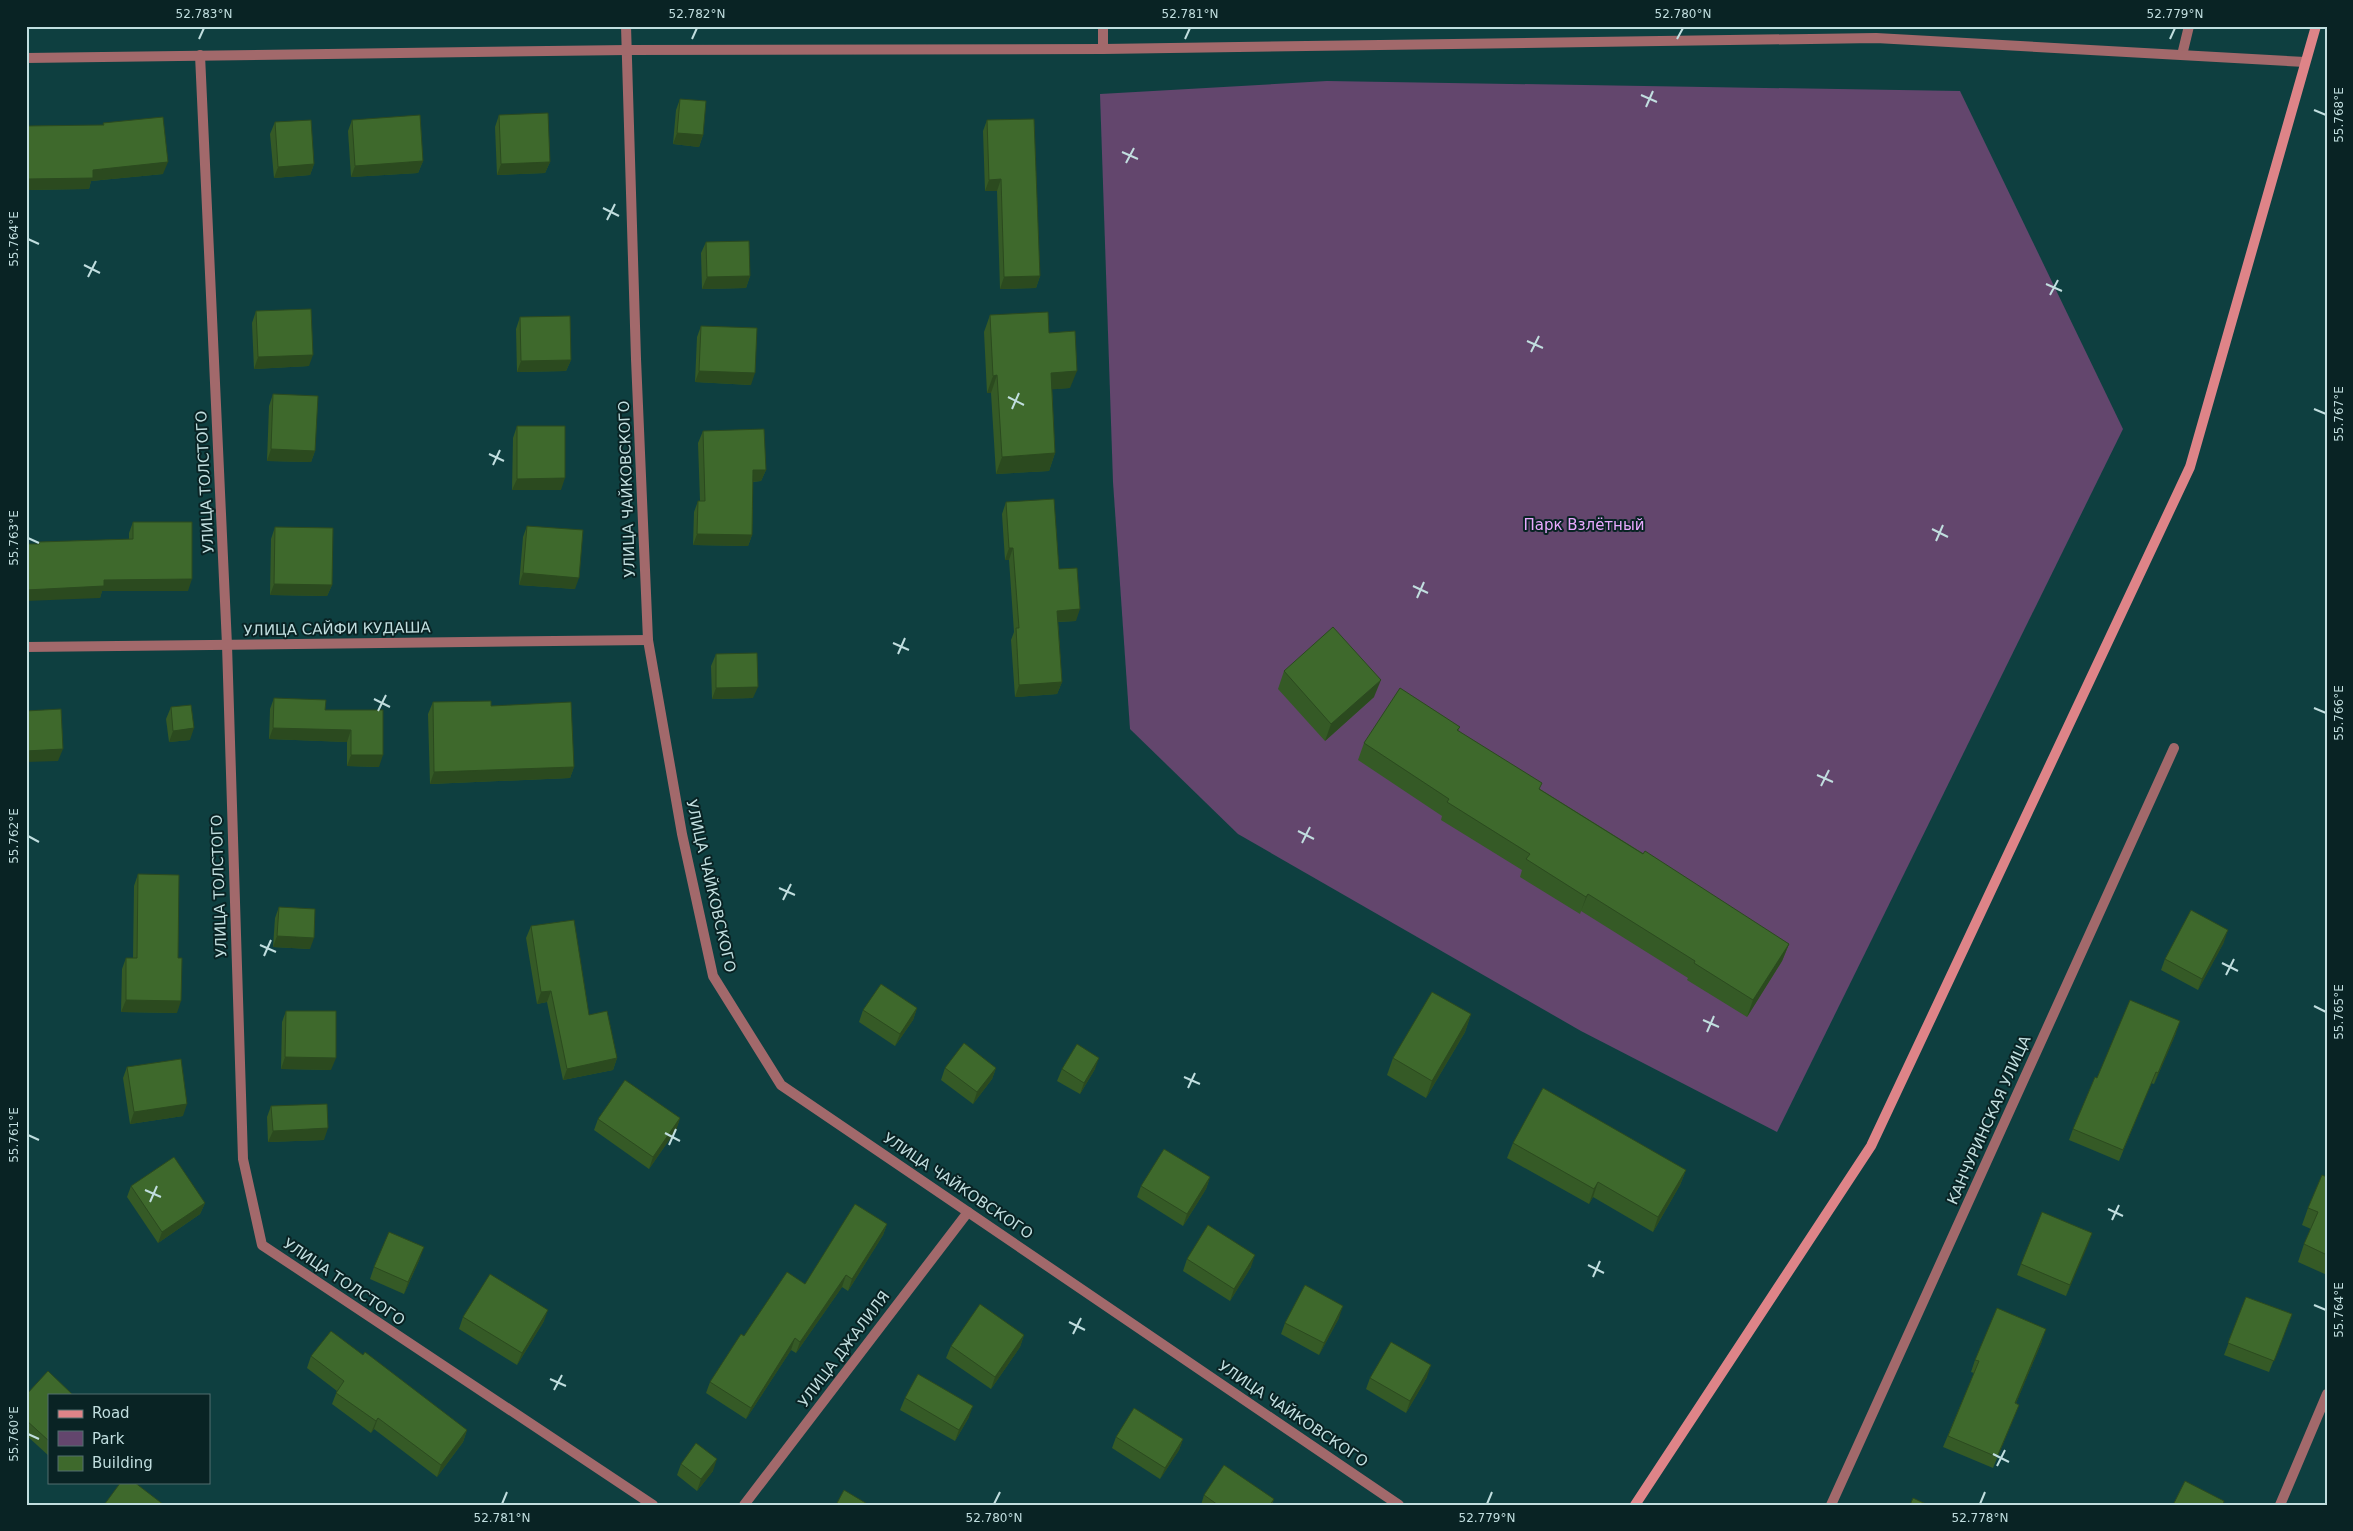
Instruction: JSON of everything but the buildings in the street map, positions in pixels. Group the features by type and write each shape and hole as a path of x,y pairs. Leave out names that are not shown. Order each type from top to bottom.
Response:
{"main road":[{"path":"1635,1505 1870,1146 2186,476 2316,26"}],"street":[{"name":"УЛИЦА ЧАЙКОВСКОГО","path":"626,26 636,349 648,640 682,834 713,976 781,1084 1400,1505"},
{"path":"1103,26 1103,48"},
{"path":"2182,55 2189,26"},
{"path":"26,58 627,50 1103,48 1876,38 2305,62"},
{"name":"УЛИЦА ТОЛСТОГО","path":"200,55 227,645 243,1159 262,1245 653,1505"},
{"name":"УЛИЦА САЙФИ КУДАША","path":"26,647 648,640"},
{"name":"КАНЧУРИНСКАЯ УЛИЦА","path":"1831,1505 2174,748"},
{"name":"УЛИЦА ДЖАЛИЛЯ","path":"744,1505 968,1212"},
{"path":"2280,1505 2327,1394"}],"green space":[{"name":"Парк Взлётный","path":"1327,81 1960,91 2123,429 1777,1132 1581,1031 1238,834 1130,729 1113,482 1100,94"}]}
